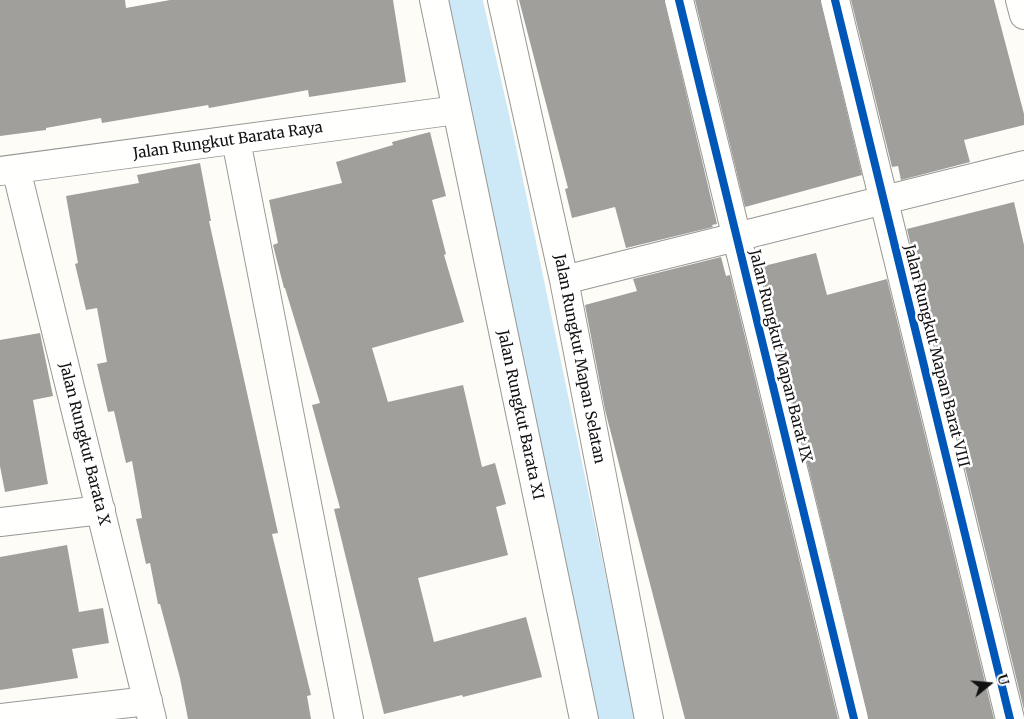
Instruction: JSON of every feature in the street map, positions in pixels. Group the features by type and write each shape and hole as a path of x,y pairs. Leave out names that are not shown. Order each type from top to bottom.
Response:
{"street":[{"name":"Jalan Rungkut Barata XI","path":"434,0 584,719"},
{"name":"Jalan Rungkut Mapan Selatan","path":"502,0 564,280 649,719"},
{"name":"Jalan Rungkut Mapan Barat IX","path":"679,0 854,719"},
{"name":"Jalan Rungkut Mapan Barat VIII","path":"835,0 1010,719"},
{"path":"1020,0 1024,15"},
{"name":"Jalan Rungkut Barata Raya","path":"8,170 457,110"},
{"path":"236,140 349,719"},
{"path":"564,280 1024,165"},
{"name":"Jalan Rungkut Barata X","path":"8,170 101,510 150,710"},
{"path":"0,522 101,510"},
{"path":"0,718 150,710"}],"building":[{"path":"0,0 125,0 126,8 170,0 393,0 406,82 309,97 308,90 209,108 208,105 102,123 101,118 46,128 46,130 0,136"},
{"path":"519,0 664,0 717,224 712,225 713,227 626,248 615,207 572,218 565,189 568,188"},
{"path":"695,0 820,0 862,175 745,207"},
{"path":"851,0 994,0 1024,114 1024,125 964,140 970,162 901,180 898,166 892,167"},
{"path":"430,132 446,196 432,200 446,254 444,255 464,322 372,348 388,402 463,385 482,467 495,463 506,504 496,507 508,555 418,578 434,642 526,617 542,677 384,714 334,509 340,508 312,405 320,403 284,288 273,245 278,243 269,200 342,183 336,162 393,145 392,142"},
{"path":"200,163 211,221 209,221 278,533 272,534 311,695 307,696 311,719 188,719 180,678 160,604 158,604 150,563 146,564 136,519 142,518 132,461 126,463 114,411 108,412 97,364 107,362 97,308 86,310 75,264 78,263 66,196 139,183 137,175"},
{"path":"1014,202 1024,245 1024,710 907,229"},
{"path":"816,253 827,295 887,279 994,719 869,719 760,267"},
{"path":"721,257 726,276 730,275 838,719 685,719 605,410 585,305 637,291 633,279"},
{"path":"40,333 53,396 33,400 48,484 5,492 0,466 0,340"},
{"path":"67,545 79,612 103,608 109,643 72,649 78,678 0,690 0,557"}],"waterway":[{"path":"454,0 485,135 607,719"}],"cycle path":[{"path":"679,0 854,719"},
{"path":"835,0 1010,719"}]}
